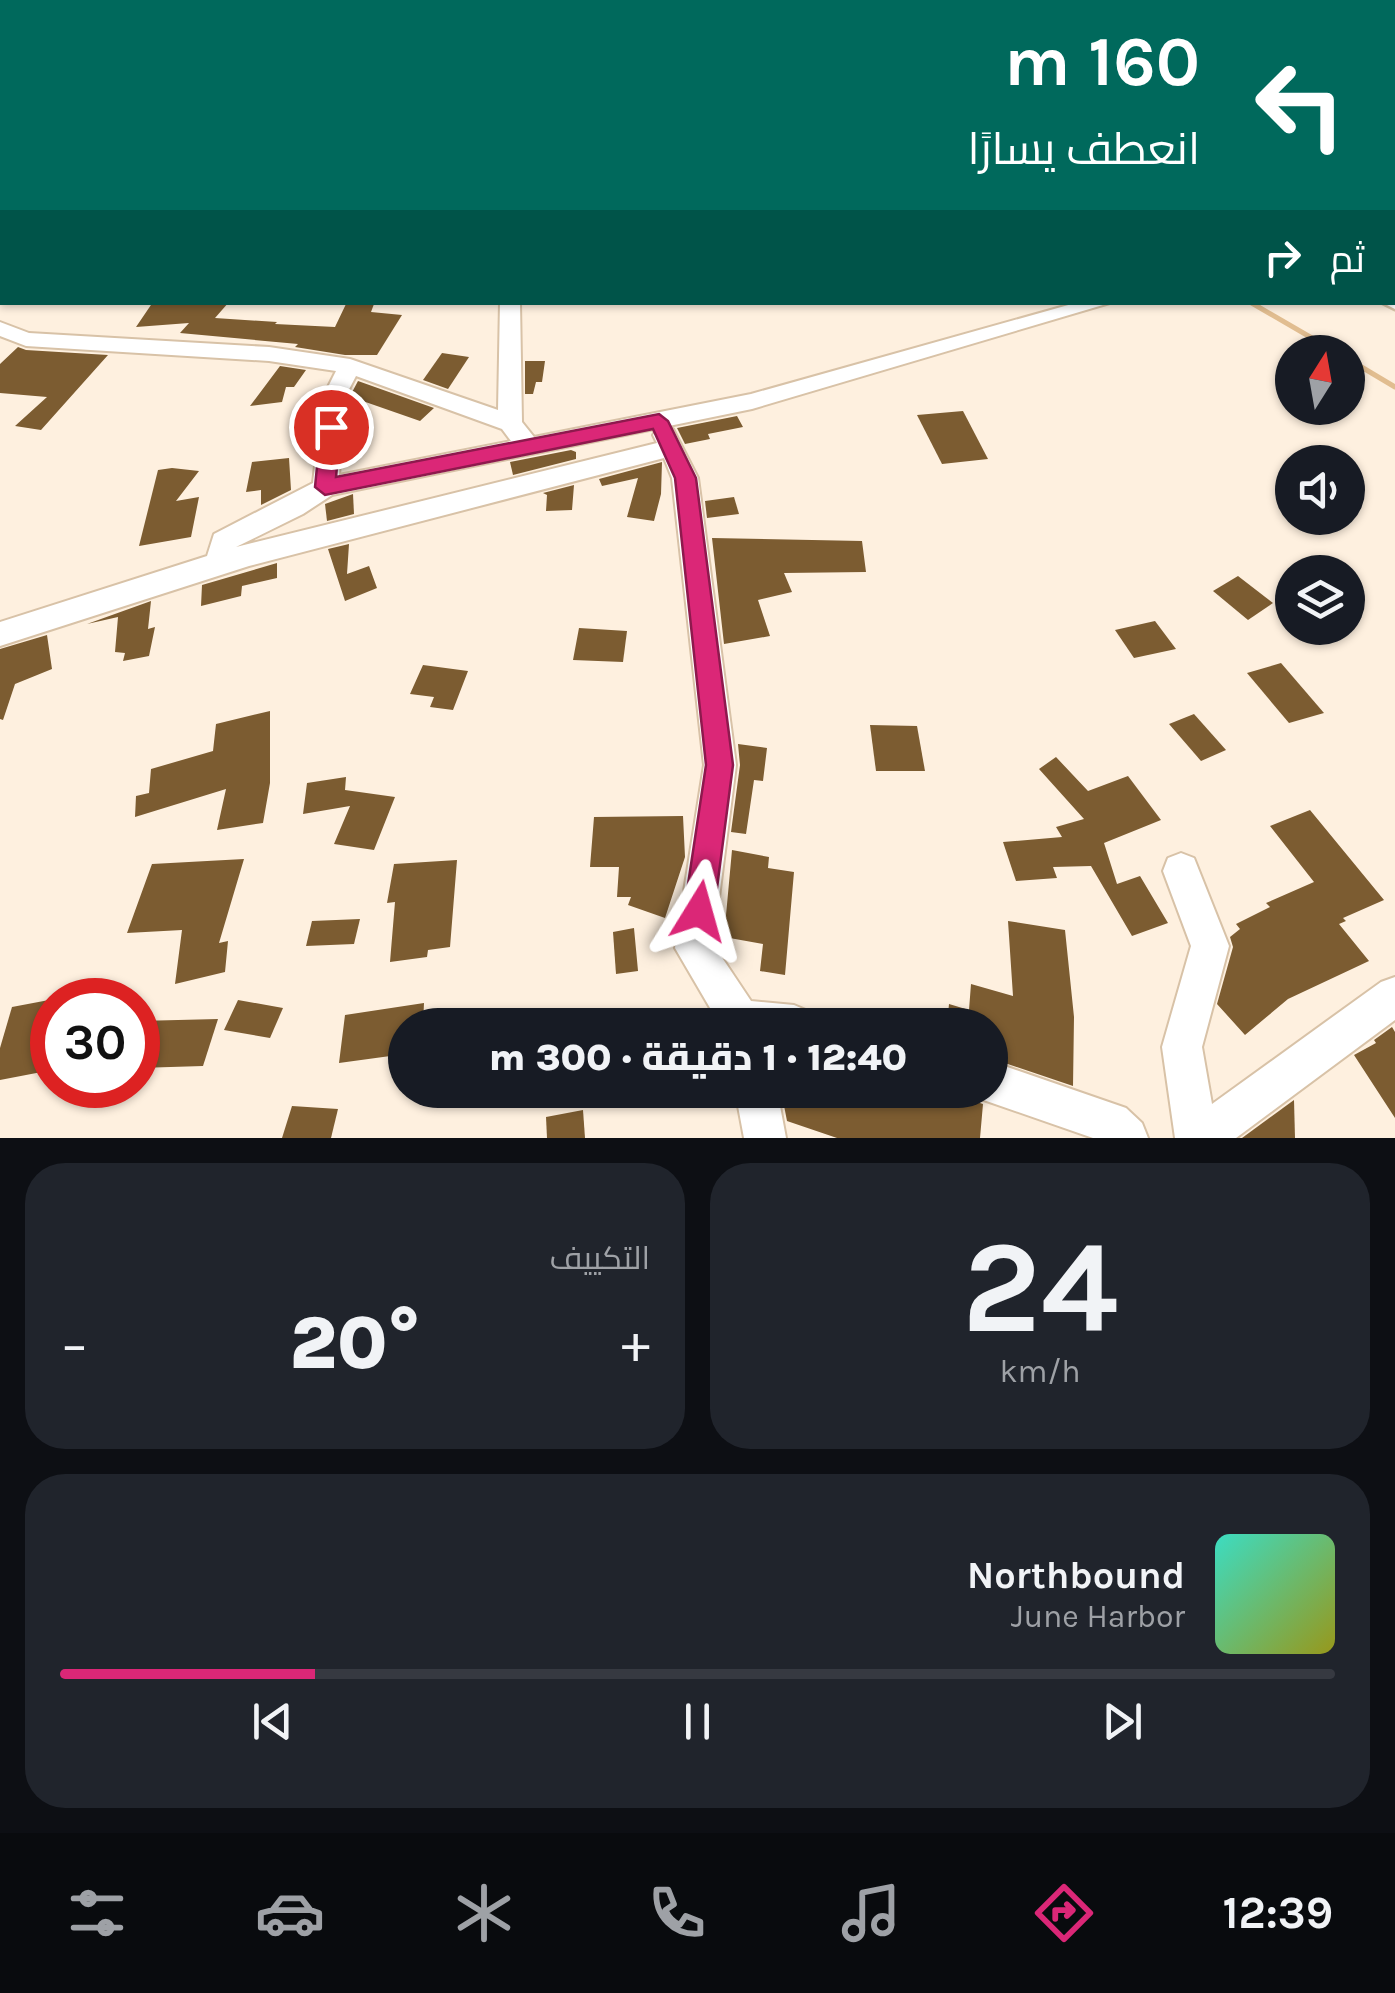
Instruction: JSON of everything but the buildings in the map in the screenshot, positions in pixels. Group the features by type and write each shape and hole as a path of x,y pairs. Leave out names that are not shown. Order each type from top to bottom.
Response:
{"street":[{"path":"510,305 510,423"},
{"path":"0,634 110,594 665,434 752,401 1084,305"},
{"path":"0,328 26,339 269,354 350,366 510,423 527,444"},
{"path":"325,487 334,396 350,366"},
{"path":"220,563 223,541 294,507 325,487 527,444 665,434"},
{"path":"665,434 685,478 720,765 694,948 734,1008"},
{"path":"1181,871 1210,946 1182,1047 1199,1138 1394,998"},
{"path":"1008,1088 1111,1123 1128,1138"},
{"path":"759,1108 765,1138"}],"waterway":[{"path":"1255,305 1307,335"},
{"path":"1365,369 1395,387"}],"route":[{"path":"331,427 325,487 527,444 659,421 685,478 720,765 699,911"}]}
